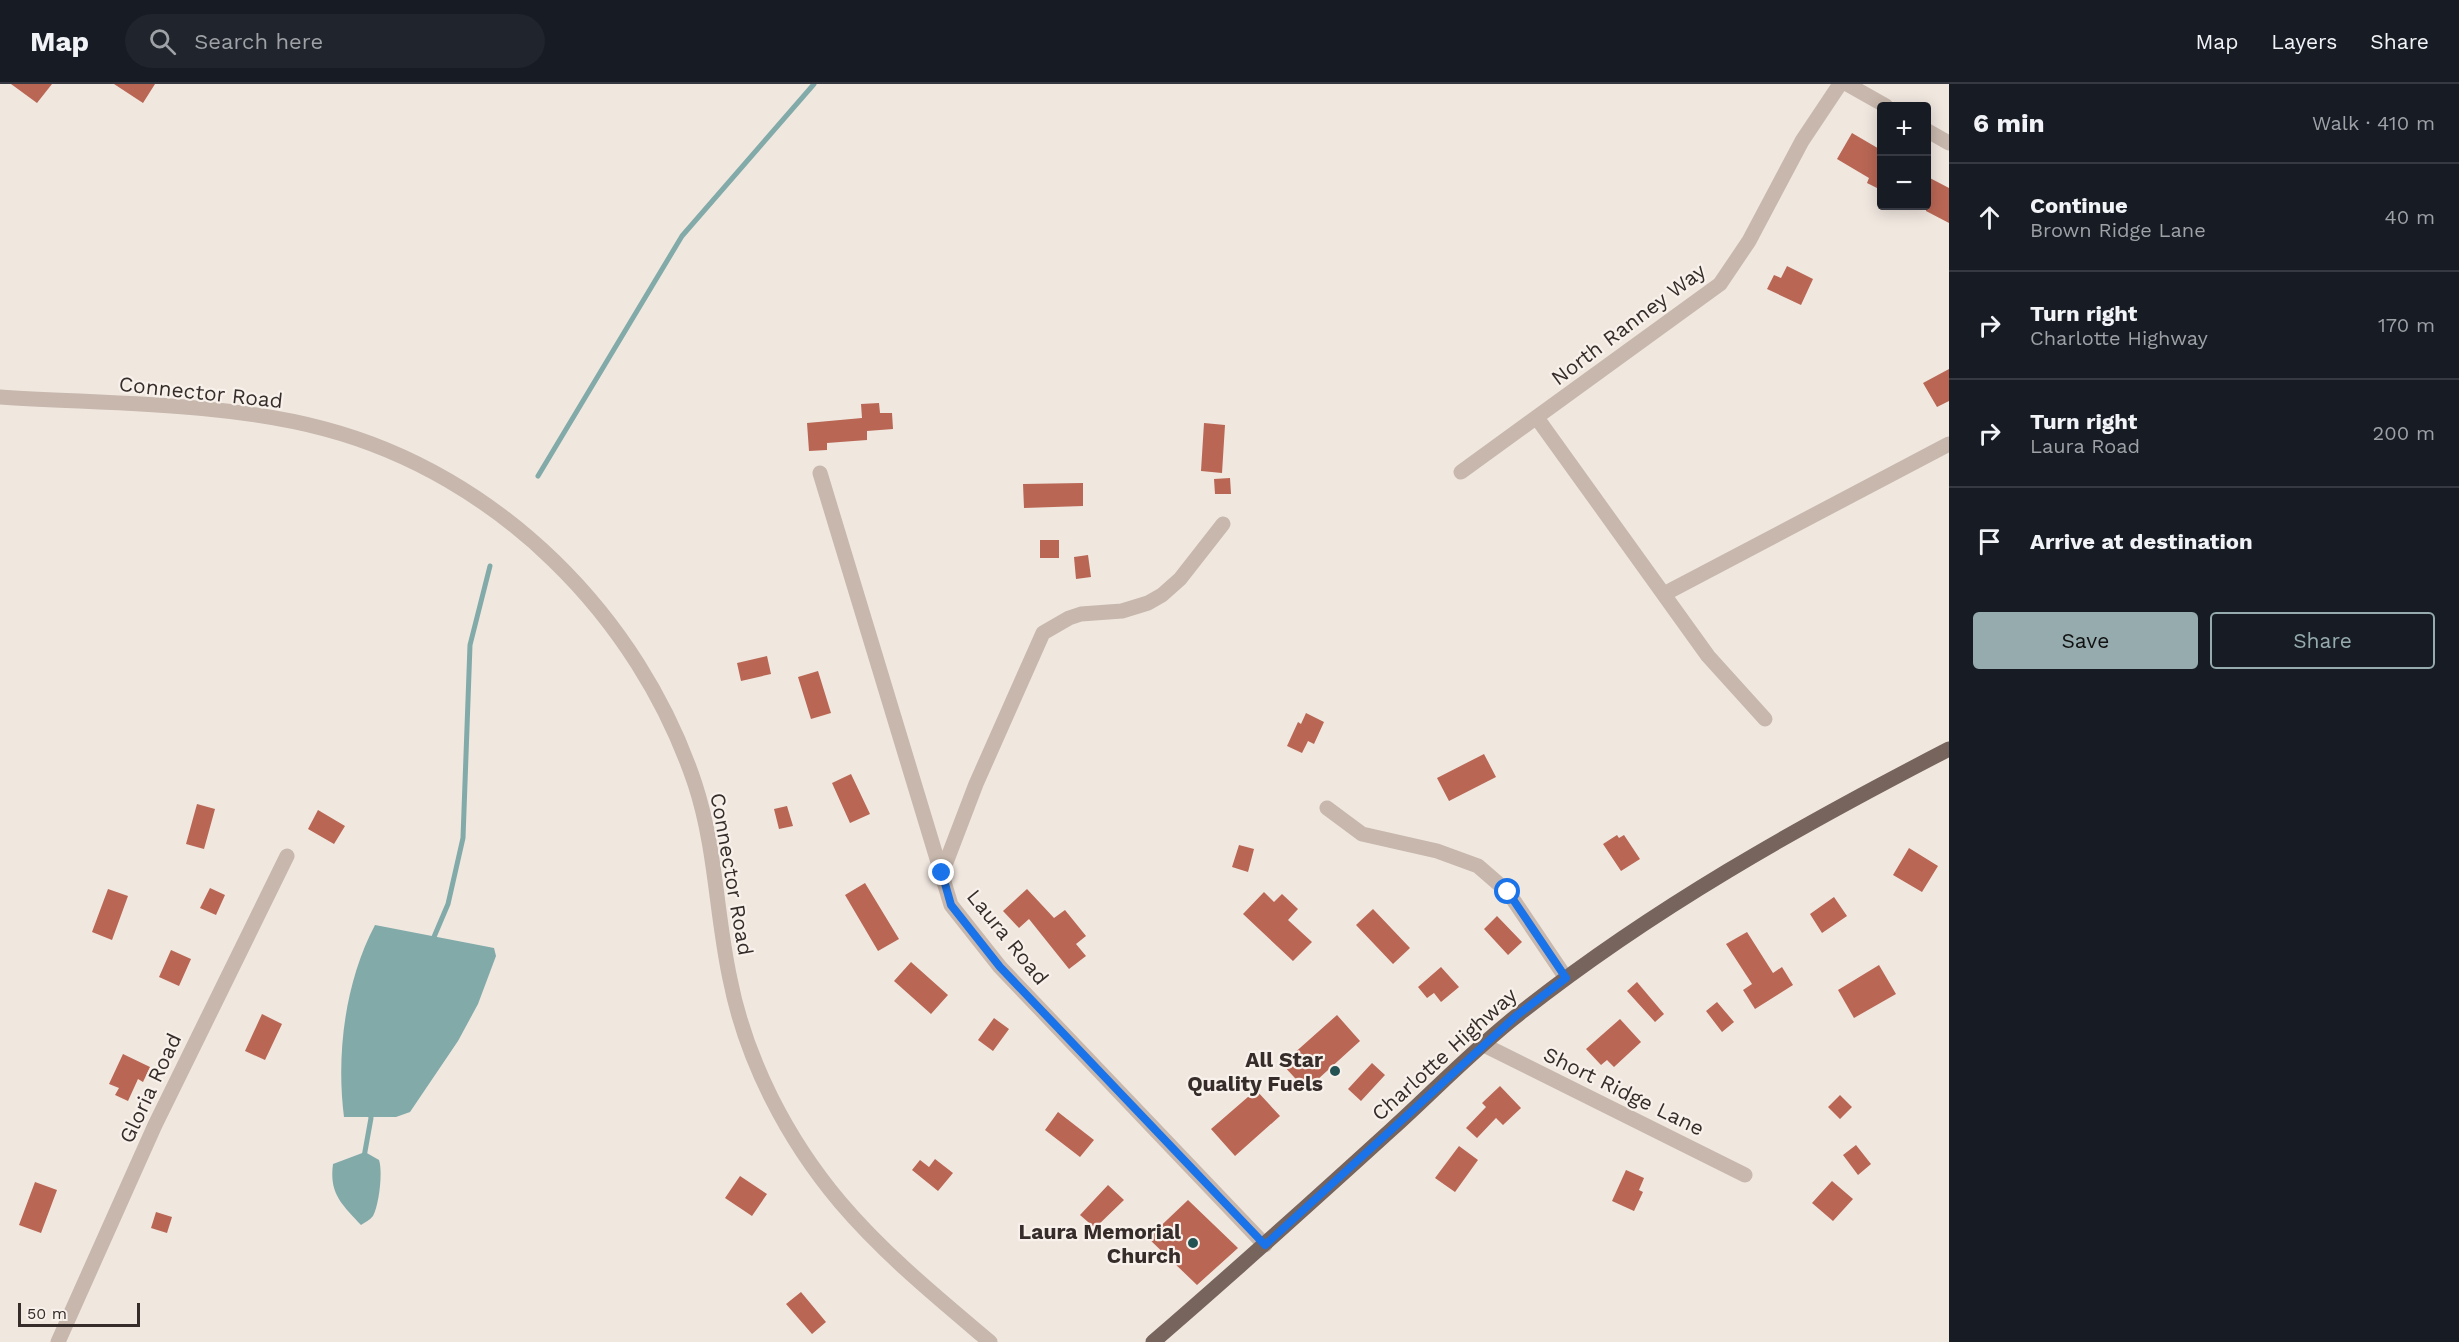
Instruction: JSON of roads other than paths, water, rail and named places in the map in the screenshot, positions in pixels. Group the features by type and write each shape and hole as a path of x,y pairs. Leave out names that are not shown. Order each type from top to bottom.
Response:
{"main road":[{"name":"Charlotte Highway","path":"1153,1342 1265,1245 1516,1016 1615,941 1822,814 1949,749"}],"street":[{"name":"North Ranney Way","path":"1461,472 1720,284 1749,240 1802,141 1840,84"},
{"path":"1847,84 1879,102"},
{"path":"1931,133 1949,143"},
{"name":"Connector Road","path":"0,397 236,413 280,419 336,432 369,443 444,478 519,530 559,566 618,634 644,675 678,743 695,784 708,835 730,982 740,1017 753,1057 798,1144 842,1204 869,1233 895,1259 990,1342"},
{"path":"1537,418 1708,656 1765,719"},
{"path":"1664,594 1949,444"},
{"name":"Laura Road","path":"820,473 951,905 1000,967 1265,1245"},
{"path":"942,873 976,784 1043,633 1081,614 1122,611 1148,603 1162,595 1180,579 1223,524"},
{"path":"1327,808 1362,834 1437,851 1478,866 1508,892 1566,978"},
{"name":"Gloria Road","path":"58,1342 155,1125 287,856"},
{"name":"Short Ridge Lane","path":"1484,1045 1745,1175"}],"water":[{"path":"375,925 494,948 496,956 478,1004 458,1041 410,1112 396,1117 344,1117 341,1068 345,1019 356,970"},
{"path":"365,1152 379,1160 380,1180 379,1197 373,1216 361,1225 338,1198 332,1174 333,1164"}],"waterway":[{"path":"538,476 682,236 814,84"},
{"path":"431,944 448,904 463,838 470,645 490,566"},
{"path":"364,1157 370,1113"}],"place":[{"name":"All Star Quality Fuels","path":"1335,1071"},
{"name":"Laura Memorial Church","path":"1193,1243"}]}
